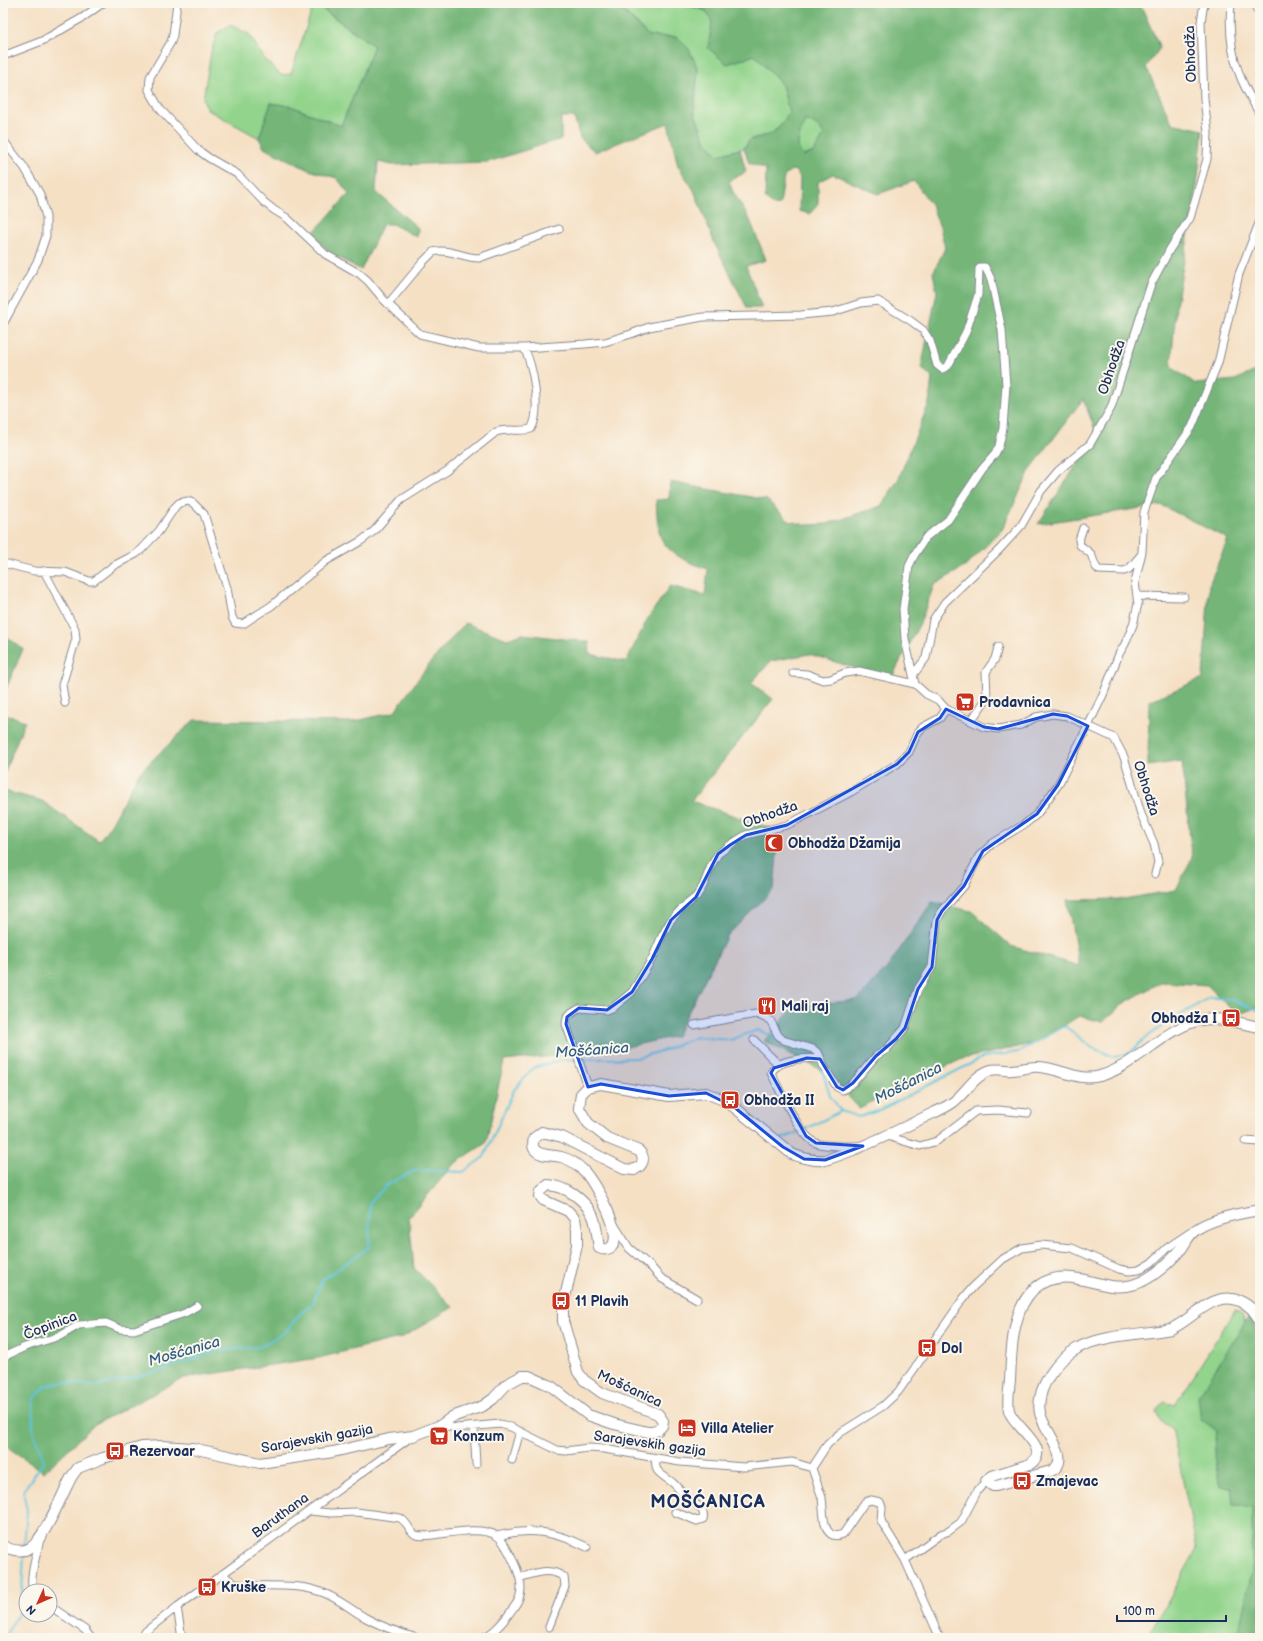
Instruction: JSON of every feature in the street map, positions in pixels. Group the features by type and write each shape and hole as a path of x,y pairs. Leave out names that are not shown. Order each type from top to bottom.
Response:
{"main road":[{"path":"1256,3 1260,11"},
{"path":"588,1087 601,1084 669,1096 706,1093 721,1099 734,1107 783,1147 804,1159 825,1160 887,1136 951,1103 964,1093 978,1077 990,1070 1014,1070 1039,1067 1071,1076 1086,1078 1101,1076 1129,1061 1181,1028 1198,1020 1220,1020 1260,1027"},
{"name":"Mošćanica","path":"441,1425 452,1417 483,1406 493,1399 507,1384 522,1376 529,1376 551,1386 588,1415 614,1424 648,1432 658,1430 662,1426 662,1421 658,1414 602,1393 584,1380 578,1372 563,1321 563,1306 576,1245 577,1230 572,1215 568,1211 543,1200 540,1196 541,1191 548,1185 556,1186 581,1200 592,1214 599,1248 603,1250 613,1246 615,1240 613,1223 598,1191 584,1172 575,1163 563,1157 535,1150 533,1146 534,1138 542,1132 562,1137 624,1169 634,1170 640,1166 643,1159 642,1154 639,1151 607,1138 597,1132 588,1123 580,1112 580,1099 581,1094 588,1087"},
{"path":"1260,1210 1208,1223 1195,1230 1164,1266 1150,1278 1133,1285 1113,1287 1077,1278 1054,1278 1043,1282 1030,1293 1022,1306 1016,1322 1013,1340 1009,1410 1013,1419 1037,1448 1038,1454 1037,1458 1030,1464 992,1476 986,1481 993,1486 996,1486 1051,1471 1059,1465 1060,1456 1040,1415 1039,1406 1044,1386 1053,1372 1066,1357 1078,1348 1100,1340 1171,1329 1180,1325 1208,1303 1224,1299 1235,1299 1246,1304 1253,1310 1260,1324"},
{"name":"Baruthana","path":"413,1436 441,1425"},
{"name":"Sarajevskih gazija","path":"3,1546 14,1551 28,1549 41,1536 72,1476 78,1468 103,1458 142,1447 162,1446 192,1448 260,1463 333,1452 389,1439 413,1436"}],"street":[{"path":"3,56 42,41 82,18 103,3"},
{"path":"177,3 171,42 150,76 149,90 160,109 198,150 237,174 264,202 287,218 325,254 364,278 388,304 420,334 479,348 524,348 605,342 649,327 703,317 801,315 832,312 861,303 878,301 911,320 923,330 930,341 937,365 942,369 948,366 966,332 978,295 979,269 981,267 986,268 991,279 1002,330 1006,385 999,446 995,454 966,490 948,520 926,537 909,566 903,609 905,639 915,684"},
{"name":"Obhodža","path":"913,675 926,658 933,620 941,606 999,550 1021,526 1041,491 1058,472 1090,444 1111,408 1151,284 1170,249 1190,218 1207,159 1208,132 1204,99 1201,22 1204,3"},
{"path":"1231,3 1231,39 1236,66 1260,115"},
{"path":"3,140 24,168 40,194 46,217 46,236 38,260 3,324"},
{"path":"694,1025 756,1014 770,1020 778,1035 783,1040 813,1049 819,1054 820,1059 837,1087 843,1090 853,1083 876,1056 886,1050 906,1028 918,989 932,967 937,920 942,911 964,886 983,851 993,843 1025,824 1037,814 1058,785 1103,695 1119,654 1133,625 1138,604 1135,582 1142,552 1144,512 1156,478 1192,427 1201,406 1218,363 1238,274 1260,221"},
{"path":"388,304 433,252 448,252 471,258 479,258 559,229"},
{"path":"3,563 34,571 65,572 89,581 94,581 113,566 136,554 142,549 159,531 175,507 179,503 188,500 204,514 227,588 232,617 236,623 243,624 271,606 326,562 361,541 374,531 401,500 447,471 496,432 503,429 525,431 531,429 534,424 536,400 529,358 524,348"},
{"path":"1083,528 1079,540 1080,545 1091,554 1096,567 1099,570 1124,571 1129,569 1142,552"},
{"path":"44,571 75,629 76,639 62,685 65,703"},
{"path":"1137,596 1184,597"},
{"path":"970,721 988,698 986,672 995,659 998,647"},
{"name":"Obhodža","path":"794,673 807,674 823,680 831,679 845,673 859,671 915,684 926,694 938,700 946,709 984,727 998,730 1021,726 1036,717 1053,714 1067,716 1114,738 1120,748 1141,814 1154,844 1158,862 1155,874"},
{"name":"Obhodža","path":"588,1087 566,1024 567,1018 572,1012 579,1008 607,1010 614,1008 632,992 652,959 671,920 682,908 696,898 718,854 746,835 787,825 803,818 851,792 897,764 909,752 918,732 923,727 940,718 946,709"},
{"path":"754,1040 778,1064"},
{"path":"820,1059 807,1058 778,1064 771,1073 790,1111 806,1136 816,1143 841,1146 863,1146"},
{"path":"887,1136 920,1146 937,1141 976,1111 998,1110 1028,1113"},
{"path":"1245,1141 1260,1142"},
{"name":"Mošćanica","path":"613,1223 629,1248 661,1278 697,1299"},
{"path":"940,1638 905,1560 883,1526 880,1517 882,1506 880,1502 871,1500 865,1502 843,1534 838,1536 832,1534 826,1529 823,1521 822,1499 812,1468 828,1444 840,1433 883,1406 898,1392 963,1299 973,1287 1012,1253 1022,1248 1041,1245 1072,1248 1119,1269 1139,1270 1151,1263 1182,1237 1195,1230"},
{"name":"Čopinica","path":"3,1357 25,1347 60,1336 79,1325 106,1323 120,1329 134,1330 186,1313 197,1306"},
{"name":"Sarajevskih gazija","path":"441,1425 456,1428 500,1424 520,1431 557,1450 588,1448 706,1465 744,1467 792,1462 812,1468"},
{"path":"474,1427 476,1464"},
{"path":"512,1460 520,1431"},
{"name":"Baruthana","path":"140,1638 177,1607 413,1436"},
{"path":"655,1458 656,1467 661,1474 687,1498 699,1506 704,1516 703,1519 697,1521 674,1512"},
{"path":"905,1560 941,1534 949,1531 961,1522 978,1490 986,1481"},
{"path":"310,1511 330,1513 357,1512 400,1518 406,1521 411,1532 416,1535 438,1535 475,1530 497,1536 509,1553 521,1577 520,1599 507,1618 493,1631 482,1638"},
{"path":"497,1536 511,1532 537,1531 563,1536 587,1547"},
{"path":"32,1583 41,1536"},
{"path":"521,1577 547,1571 556,1572 564,1577 565,1586 548,1627"},
{"path":"222,1574 235,1584 242,1586 286,1586 308,1588 322,1592 331,1596 366,1619 388,1629 417,1638"},
{"path":"177,1607 182,1638"},
{"path":"58,1612 84,1630 91,1638"}],"highlighted area":[{"path":"946,709 984,727 998,729 1053,714 1067,716 1088,726 1058,785 1037,814 983,851 964,886 942,911 937,920 932,967 918,989 905,1028 896,1039 876,1056 853,1083 843,1090 837,1087 820,1059 807,1058 774,1068 771,1073 806,1136 816,1143 863,1146 825,1160 804,1159 783,1147 734,1107 706,1093 669,1096 601,1084 588,1087 566,1024 567,1017 579,1008 607,1010 632,992 652,959 671,920 696,897 718,854 730,845 746,835 787,825 897,764 909,752 918,732 940,718"}],"green space":[{"path":"314,3 374,46 341,126 290,106 271,103 259,138 208,110 203,99 211,52 217,33 230,25 249,34 265,60 281,75 291,74"},
{"path":"315,3 621,3 625,13 649,36 677,37 689,49 698,69 694,111 705,140 718,155 740,149 746,172 729,181 732,190 750,220 766,260 746,266 762,308 747,308 714,242 694,190 678,166 668,123 595,152 580,138 574,117 561,117 561,139 488,162 392,165 378,162 376,192 418,228 417,237 392,224 383,224 361,270 332,254 311,235 349,194 337,178 309,170 264,148 259,138 271,103 290,106 341,126 374,46"},
{"path":"622,3 681,3 706,11 712,22 727,64 755,55 782,85 789,112 783,124 769,135 750,139 744,148 718,155 705,140 694,111 698,69 677,37 649,36 625,12"},
{"path":"681,3 1119,3 1142,8 1160,48 1146,67 1172,123 1203,130 1197,186 1176,306 1171,367 1196,384 1235,380 1260,369 1260,1006 1237,1015 1207,985 1161,982 1124,1003 1103,1022 1079,1016 1036,1043 962,1059 859,1108 827,1073 764,1041 795,1006 858,1000 887,968 932,902 971,911 1011,946 1079,966 1067,900 1124,899 1176,890 1192,858 1182,761 1148,766 1149,701 1203,678 1209,585 1228,539 1161,505 1038,524 1097,434 1083,399 1030,470 1002,530 966,566 934,585 920,623 891,679 809,654 771,661 751,683 773,699 691,801 779,831 774,889 727,936 676,1036 613,1050 504,1061 486,1143 454,1164 409,1217 414,1268 453,1307 403,1337 318,1358 184,1378 95,1424 44,1472 3,1444 3,784 5,791 42,801 99,841 111,824 139,773 194,720 352,722 394,712 430,663 465,623 507,639 523,634 589,642 590,654 626,662 648,618 670,586 705,595 708,569 695,565 676,555 666,546 660,536 656,500 669,499 670,482 767,500 789,521 806,525 827,524 881,506 898,480 929,403 932,377 921,368 937,292 933,273 945,248 940,227 931,204 914,181 878,194 833,174 818,182 818,203 810,214 799,211 800,177 796,171 791,170 784,177 780,205 773,206 765,198 766,169 749,163 744,148 752,140 772,134 785,119 789,112 782,85 755,55 727,64 708,48 712,22 706,11","holes":["805,120 818,126 824,135 814,152 803,156 800,152 798,143"]},
{"path":"804,120 819,126 824,135 814,152 803,156 800,152 798,143"},
{"path":"3,634 23,649 3,696"},
{"path":"3,713 25,721 3,776"},
{"path":"1235,1310 1242,1314 1260,1380 1260,1638 1147,1638 1197,1549 1172,1428 1159,1420 1156,1411 1164,1402 1175,1405"},
{"path":"1251,1313 1260,1349 1260,1638 1237,1638 1252,1572 1252,1507 1233,1505 1231,1487 1220,1486 1214,1457 1217,1431 1201,1419 1198,1397"}],"waterway":[{"name":"Mošćanica","path":"821,1067 830,1096 841,1111 859,1117 878,1111 984,1057 1018,1052 1065,1026 1091,1047 1114,1057 1130,1053 1143,1040 1161,1027 1210,997 1233,1000 1260,1011"},
{"name":"Mošćanica","path":"24,1548 27,1510 23,1491 44,1461 33,1431 33,1399 46,1386 64,1382 97,1386 153,1373 220,1350 260,1347 285,1332 300,1314 313,1303 322,1280 369,1247 370,1202 388,1184 416,1170 463,1172 484,1157 514,1090 533,1068 562,1060 636,1058 665,1050 696,1037 730,1040 758,1030 778,1039"},
{"name":"Mošćanica","path":"791,1046 810,1056"},
{"path":"806,1129 841,1111"},
{"path":"781,1139 799,1132"},
{"name":"Mošćanica","path":"4,1638 21,1609 24,1554"}],"place":[{"name":"Prodavnica","path":"965,702"},
{"name":"Obhodža Džamija","path":"774,843"},
{"name":"Mali raj","path":"767,1006"},
{"name":"Obhodža I","path":"1231,1018"},
{"name":"Obhodža II","path":"730,1100"},
{"name":"11 Plavih","path":"561,1301"},
{"name":"Dol","path":"927,1348"},
{"name":"Villa Atelier","path":"687,1428"},
{"name":"Konzum","path":"439,1436"},
{"name":"Rezervoar","path":"115,1451"},
{"name":"Zmajevac","path":"1022,1481"},
{"name":"Kruške","path":"207,1587"}],"district":[{"name":"MOŠĆANICA","path":"708,1502"}]}
